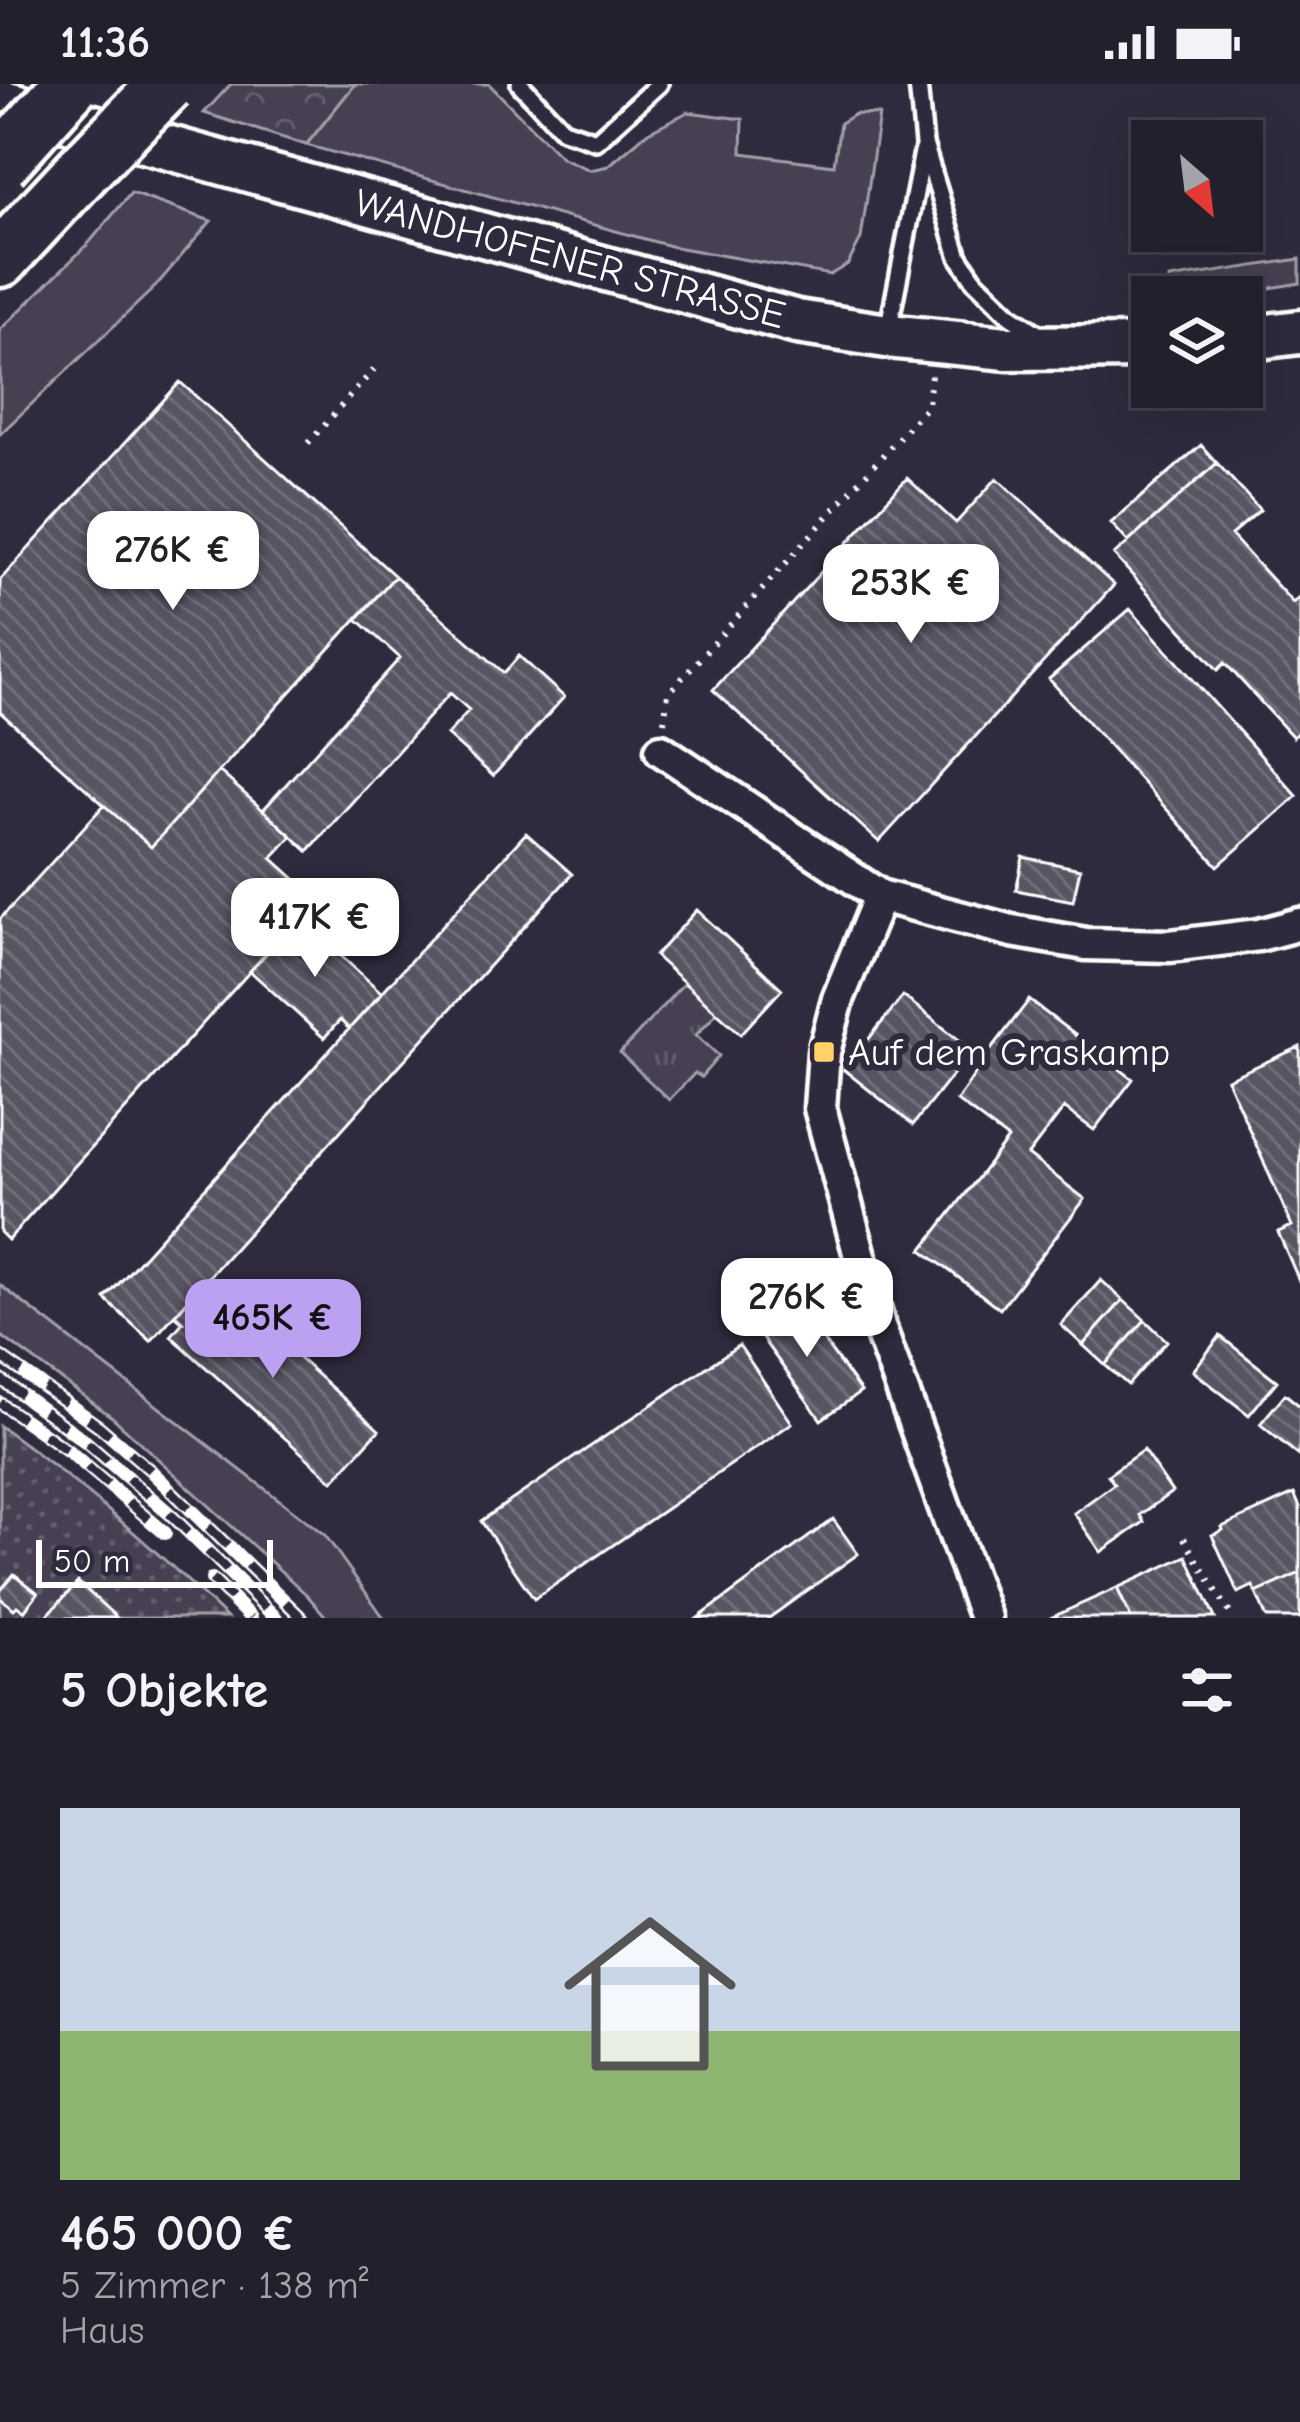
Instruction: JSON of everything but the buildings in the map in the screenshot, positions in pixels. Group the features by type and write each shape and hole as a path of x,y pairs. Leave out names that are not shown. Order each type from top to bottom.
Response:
{"highway":[{"path":"0,163 71,84"},
{"path":"0,259 167,84"}],"main road":[{"name":"WANDHOFENER STRASSE","path":"0,101 797,322 1007,348 1131,348"},
{"path":"1263,336 1300,332"}],"street":[{"path":"661,750 880,896 1012,931 1086,944 1170,946 1300,924"},
{"path":"880,896 838,999 824,1052 820,1108 879,1326 985,1618"}],"lane":[{"path":"520,84 563,130 596,141 659,84"},
{"path":"918,84 924,145 959,257 1011,316 1061,350"},
{"path":"887,336 924,145"}],"path":[{"path":"661,750 668,694 928,405 934,341"},
{"path":"308,443 378,365"},
{"path":"1184,1538 1233,1618"}],"green space":[{"path":"231,84 355,84 306,145 204,113"},
{"path":"355,84 489,84 562,158 590,170 608,166 648,132 688,112 743,119 742,153 834,165 840,123 855,114 879,115 861,239 848,264 830,275 670,246 306,145"},
{"path":"131,193 211,221 156,286 0,434 0,330 88,244"},
{"path":"1300,259 1300,283 1263,289 1263,276 1189,276"},
{"path":"684,983 717,1012 696,1035 719,1056 701,1077 695,1073 669,1100 620,1053"},
{"path":"0,1285 325,1535 384,1618 327,1618 112,1417 0,1335"},
{"path":"0,1426 117,1518 227,1618 0,1618"}],"railway":[{"path":"0,1356 100,1427 150,1470 302,1618"},
{"path":"0,1379 85,1441 171,1515 276,1618"},
{"path":"0,1403 71,1453 165,1533"},
{"path":"212,1579 251,1618"}],"place":[{"name":"Auf dem Graskamp","path":"824,1052"}]}
